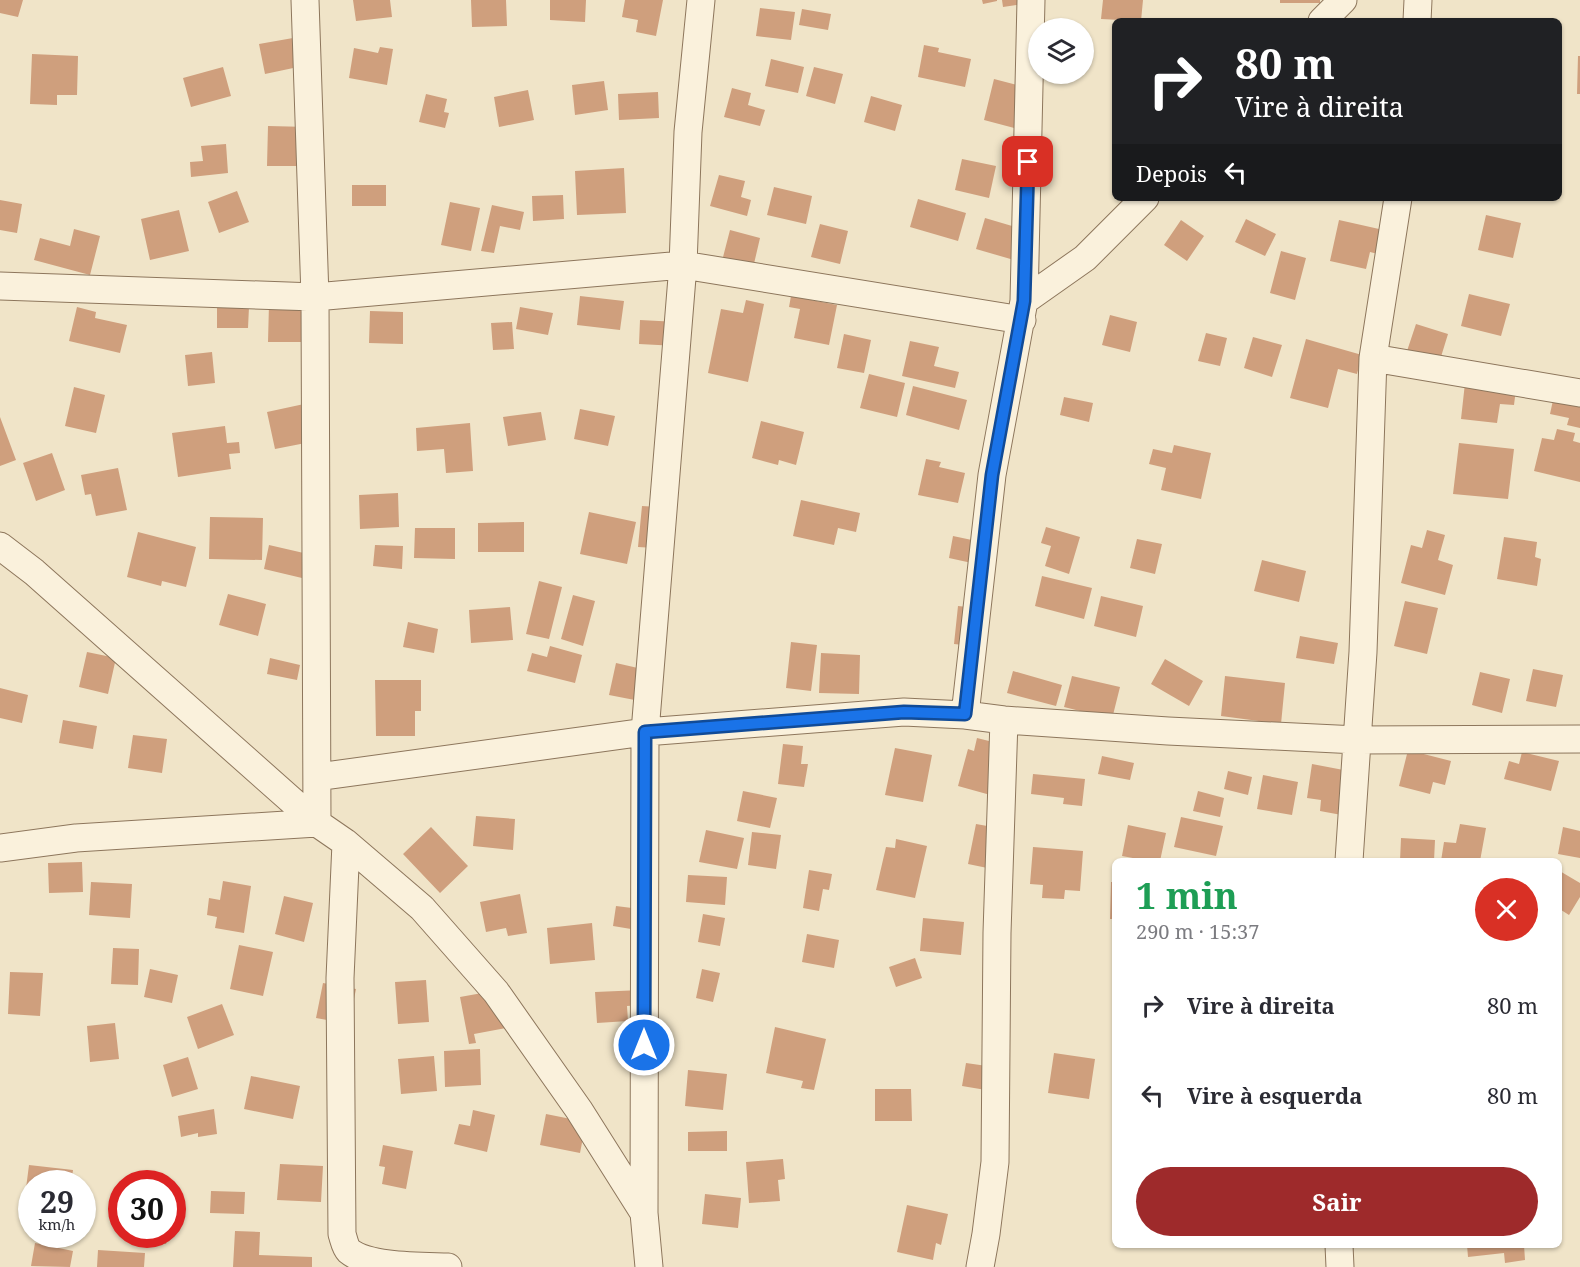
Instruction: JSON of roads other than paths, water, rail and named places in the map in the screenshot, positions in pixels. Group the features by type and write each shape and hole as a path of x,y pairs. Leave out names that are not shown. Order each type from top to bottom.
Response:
{"street":[{"path":"305,0 315,297 317,823"},
{"path":"649,1267 644,1213 645,732 683,265 688,132 701,0"},
{"path":"965,714 992,475 1023,311 1031,0"},
{"path":"1325,18 1343,0"},
{"path":"1417,18 1418,0"},
{"path":"0,286 315,297 683,265 1023,311 1085,258 1142,201"},
{"path":"1349,858 1363,652 1373,358 1398,201"},
{"path":"1373,358 1580,393"},
{"path":"0,546 34,572 317,823 346,843 423,908 496,992 579,1110 644,1213"},
{"path":"317,777 645,732 904,712 965,714 1004,720 1167,731 1357,740 1580,739"},
{"path":"980,1267 995,1162 997,933 1004,720"},
{"path":"0,849 76,838 317,823"},
{"path":"346,843 340,978 342,1234 347,1249 355,1261 448,1267"},
{"path":"1339,1248 1340,1267"}]}
